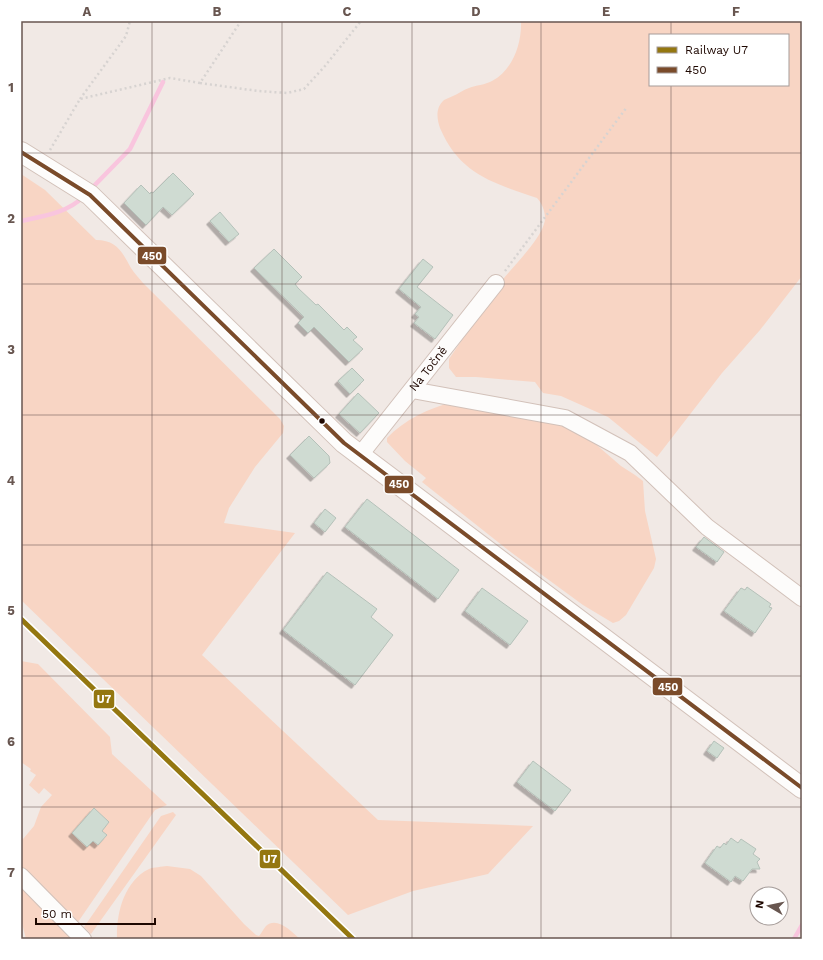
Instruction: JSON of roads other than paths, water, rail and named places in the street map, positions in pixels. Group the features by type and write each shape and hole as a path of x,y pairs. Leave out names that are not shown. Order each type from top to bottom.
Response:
{"main road":[{"path":"21,152 84,191 339,439 802,788"}],"street":[{"name":"Na Točně","path":"360,456 496,282"},
{"path":"412,390 565,418 630,453 707,527 802,598"},
{"path":"21,876 83,939"}],"waterway":[{"path":"90,190 130,149 163,82"},
{"path":"21,221 70,207 83,197"},
{"path":"794,939 802,925"}],"rail line":[{"name":"U7","path":"21,619 353,939"}]}
